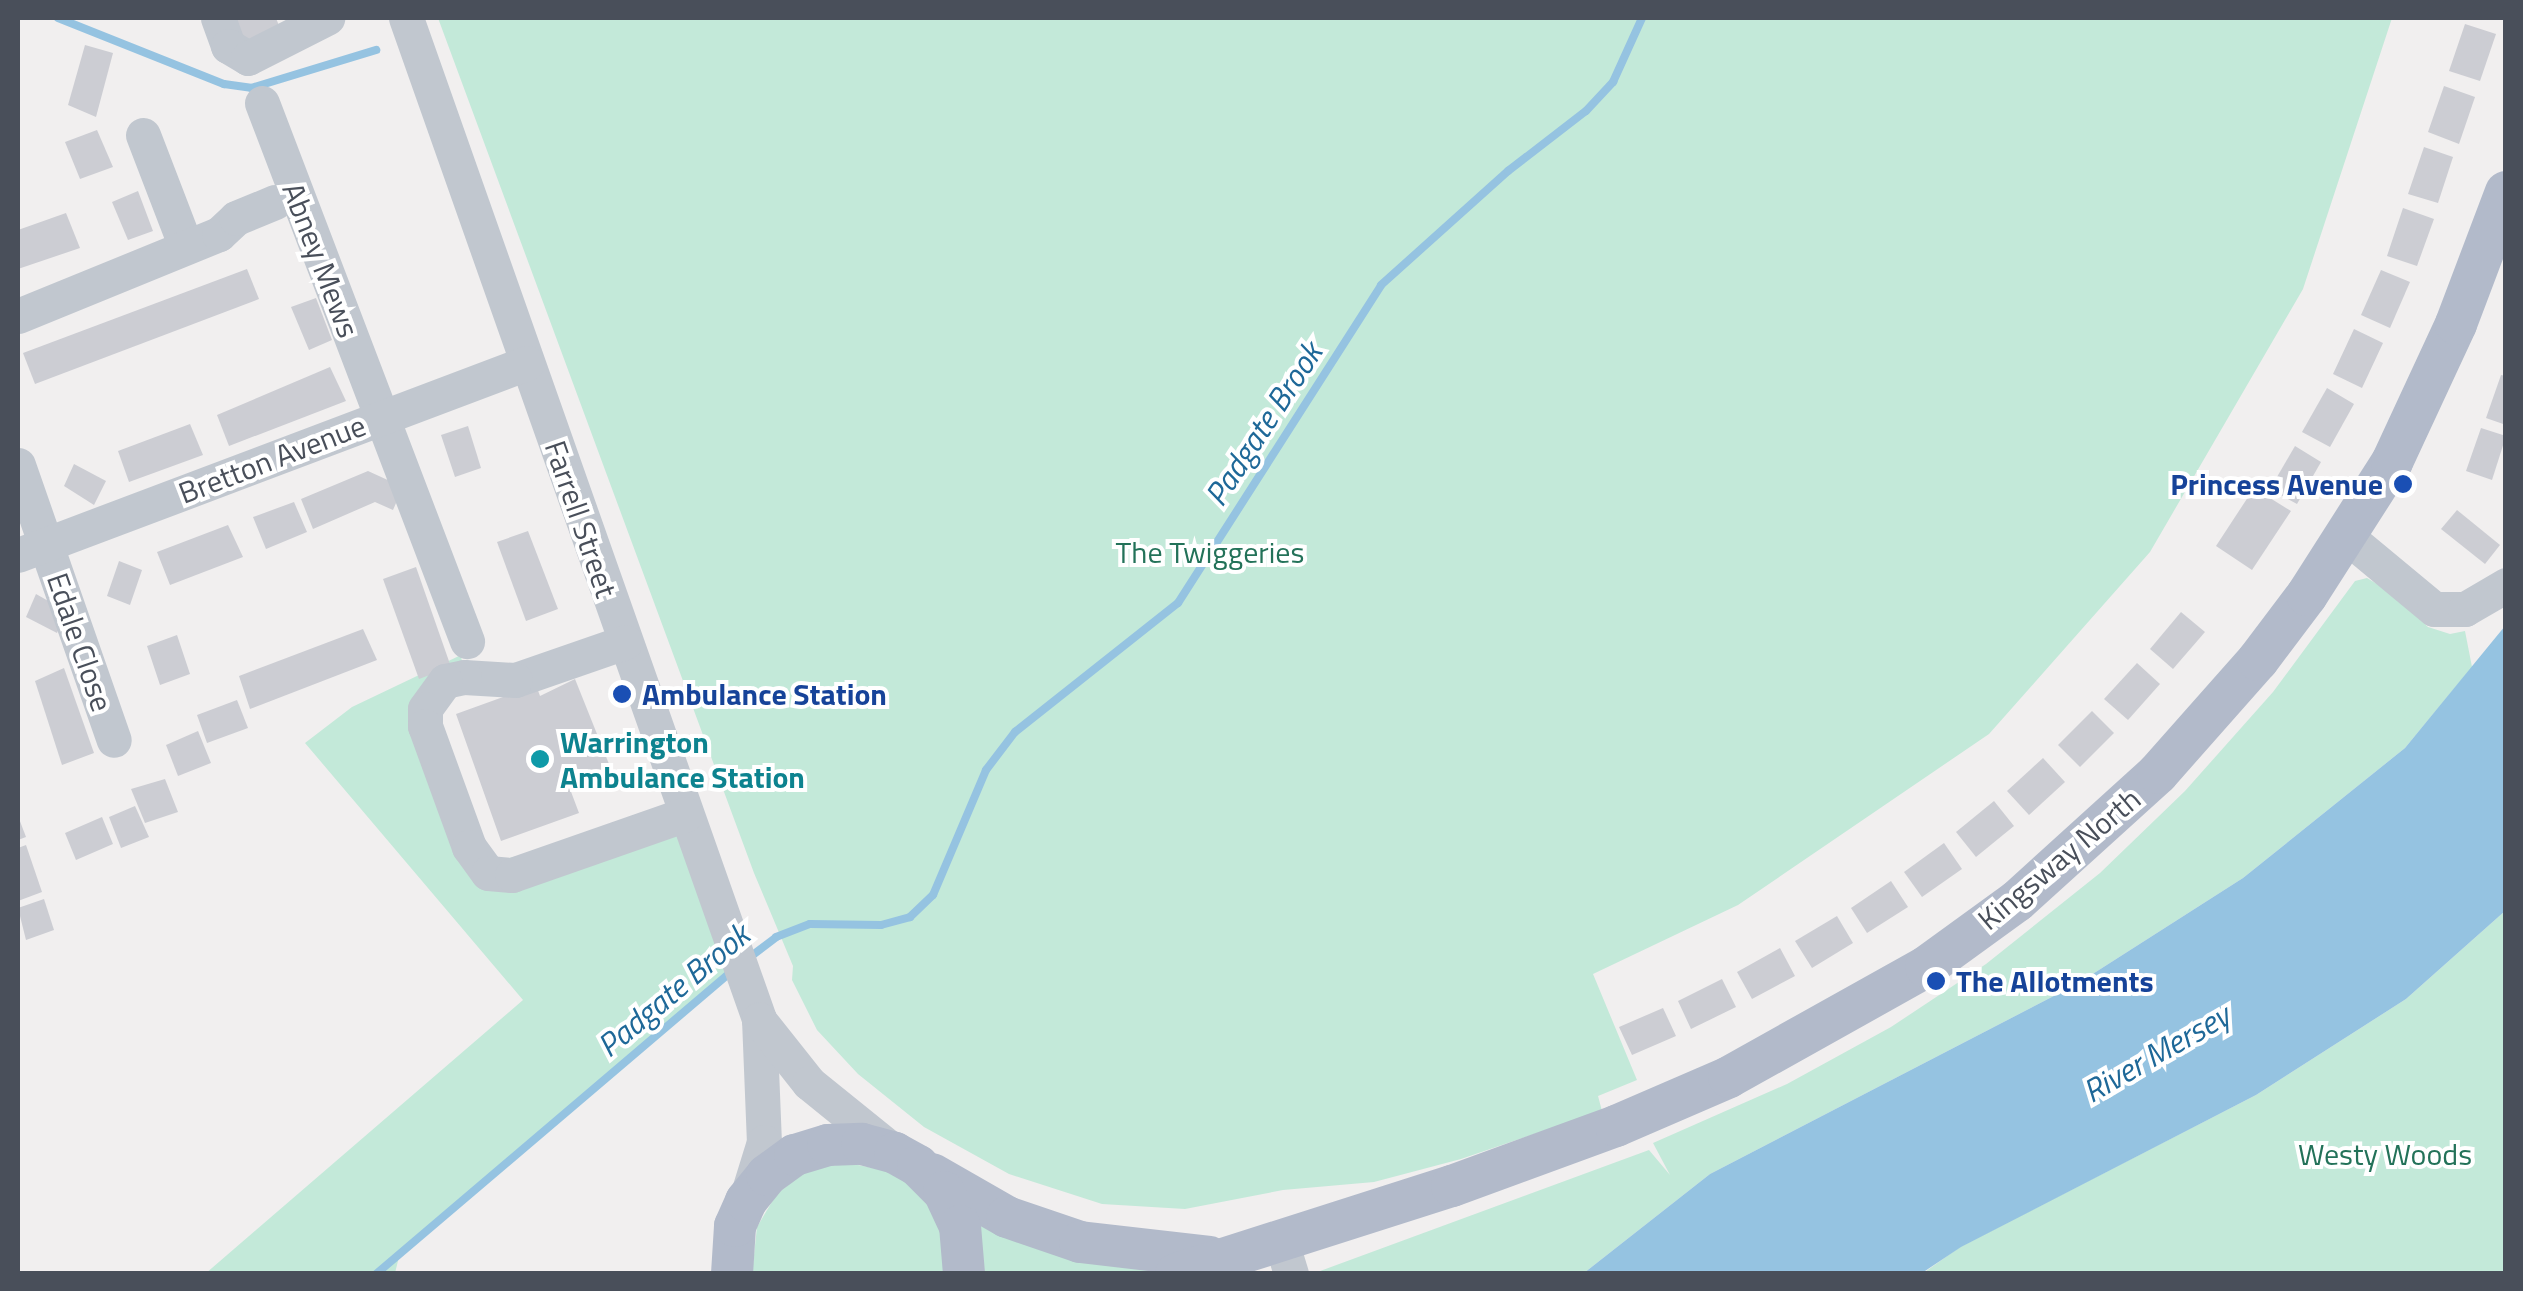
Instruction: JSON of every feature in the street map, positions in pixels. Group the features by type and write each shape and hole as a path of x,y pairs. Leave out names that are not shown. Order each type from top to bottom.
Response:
{"main road":[{"name":"Kingsway North","path":"906,1159 1008,1217 1080,1242 1144,1253 1286,1257 1730,1077 1926,966 2016,900 2158,773 2258,660 2346,536 2392,462 2425,392 2506,192"},
{"path":"718,1274 741,1213 767,1174 795,1155 828,1144 862,1144 906,1159 944,1192 960,1226 964,1274"},
{"path":"732,1274 741,1213"},
{"name":"Kingsway North","path":"1176,1274 1224,1258"}],"street":[{"path":"218,18 228,46 248,58 328,18"},
{"name":"Farrell Street","path":"406,18 756,1011 764,1142 741,1213"},
{"name":"Abney Mews","path":"262,103 467,641"},
{"path":"143,135 186,248"},
{"path":"18,316 219,234 236,218 275,202"},
{"name":"Bretton Avenue","path":"32,549 527,363"},
{"name":"Edale Close","path":"18,464 32,549 114,740"},
{"path":"2346,536 2434,609 2465,609 2506,585"},
{"path":"624,642 515,680 464,676 445,681 425,709 425,726 469,848 488,873 512,875 686,814"},
{"name":"Farrell Street","path":"756,1011 810,1082 906,1159"}],"green space":[{"name":"The Twiggeries","path":"438,18 2392,18 2303,289 2150,552 1989,734 1738,905 1593,974 1637,1080 1598,1096 1602,1111 1461,1159 1374,1182 1283,1190 1185,1209 1102,1204 1009,1174 924,1127 858,1074 817,1030 792,980 793,966 754,873"},
{"path":"2367,578 2392,593 2428,627 2450,634 2465,631 2472,667 2405,748 2243,878 2077,984 1710,1174 1584,1273 1312,1274 1649,1150 1670,1175 1653,1143 1787,1084 1891,1027 1986,964 2100,873 2185,791 2273,692 2355,581"},
{"path":"461,655 464,677 425,709 480,865 673,819 727,975 400,1253 395,1273 205,1274 523,1000 305,743 352,707"},
{"name":"Westy Woods","path":"2505,911 2505,1273 1922,1274 1960,1247 2256,1095 2406,999"},
{"path":"853,1164 883,1170 906,1182 926,1203 940,1227 945,1273 752,1274 757,1227 776,1195 800,1175 823,1166"},
{"path":"978,1216 1165,1274 980,1273"}],"water":[{"name":"River Mersey","path":"2505,626 2505,911 2406,999 2256,1095 1961,1247 1922,1273 1584,1273 1710,1174 2077,984 2243,878 2405,748"}],"building":[{"path":"227,18 276,18 281,31 237,47"},
{"path":"2465,24 2496,34 2480,81 2449,71"},
{"path":"85,45 113,53 96,117 68,105"},
{"path":"2444,86 2475,97 2459,144 2428,132"},
{"path":"97,130 113,167 80,179 65,142"},
{"path":"2424,147 2453,157 2438,203 2408,194"},
{"path":"138,191 153,231 128,240 112,202"},
{"path":"2403,208 2434,219 2417,266 2387,256"},
{"path":"66,213 80,248 18,269 18,230"},
{"path":"247,269 259,299 35,384 23,353"},
{"path":"2381,270 2410,282 2390,328 2361,315"},
{"path":"316,298 332,340 309,350 291,307"},
{"path":"2354,329 2383,343 2362,388 2333,374"},
{"path":"330,367 346,401 229,446 217,415"},
{"path":"2501,375 2506,376 2506,425 2486,418"},
{"path":"2327,388 2354,404 2330,447 2302,432"},
{"path":"190,424 203,455 129,482 118,451"},
{"path":"468,426 481,468 455,477 441,435"},
{"path":"2481,428 2506,436 2492,480 2466,471"},
{"path":"2295,446 2321,462 2297,504 2270,489"},
{"path":"74,464 106,481 94,505 64,486"},
{"path":"368,471 403,487 393,510 375,502 313,529 301,499"},
{"path":"2254,488 2291,511 2252,570 2216,546"},
{"path":"294,502 307,532 266,549 253,517"},
{"path":"2457,510 2500,545 2485,564 2441,529"},
{"path":"228,525 243,557 170,585 157,552"},
{"path":"528,531 558,609 526,621 497,542"},
{"path":"119,561 142,570 130,605 107,596"},
{"path":"416,567 451,667 419,679 383,579"},
{"path":"36,594 66,611 57,633 26,617"},
{"path":"2181,612 2205,632 2173,669 2150,649"},
{"path":"363,629 377,660 250,709 239,676"},
{"path":"177,635 190,674 160,685 147,646"},
{"path":"2137,663 2160,684 2128,720 2104,699"},
{"path":"64,668 94,753 62,765 35,681"},
{"name":"Warrington Ambulance Station","path":"575,679 615,779 570,789 579,813 501,841 456,714 536,685 540,696"},
{"path":"237,700 248,728 207,743 197,715"},
{"path":"2092,711 2114,733 2080,767 2058,745"},
{"path":"198,731 211,763 178,776 166,745"},
{"path":"2043,758 2065,782 2029,815 2007,791"},
{"path":"165,779 178,812 145,823 131,789"},
{"path":"1994,801 2014,826 1976,857 1956,832"},
{"path":"135,806 149,837 121,848 109,817"},
{"path":"18,816 26,837 18,840"},
{"path":"102,817 113,844 76,860 65,833"},
{"path":"1944,843 1962,869 1922,897 1904,872"},
{"path":"26,845 42,892 18,901 18,848"},
{"path":"1891,881 1908,907 1867,933 1851,908"},
{"path":"44,899 54,930 26,940 18,908"},
{"path":"1837,916 1853,943 1812,968 1795,941"},
{"path":"1780,948 1795,976 1752,999 1737,972"},
{"path":"1722,979 1736,1007 1691,1029 1678,1001"},
{"path":"1663,1008 1676,1036 1632,1055 1619,1027"}],"waterway":[{"path":"58,18 224,84 251,88 376,50"},
{"name":"Padgate Brook","path":"746,960 776,937 810,924 881,925 910,917 933,895 986,770 1015,732 1178,603 1381,285 1508,171 1586,111 1613,82 1642,18"},
{"name":"Padgate Brook","path":"376,1274 731,972"}],"place":[{"name":"Princess Avenue","path":"2403,484"},
{"name":"Ambulance Station","path":"622,694"},
{"name":"Warrington Ambulance Station","path":"540,759"},
{"name":"The Allotments","path":"1936,981"}]}
